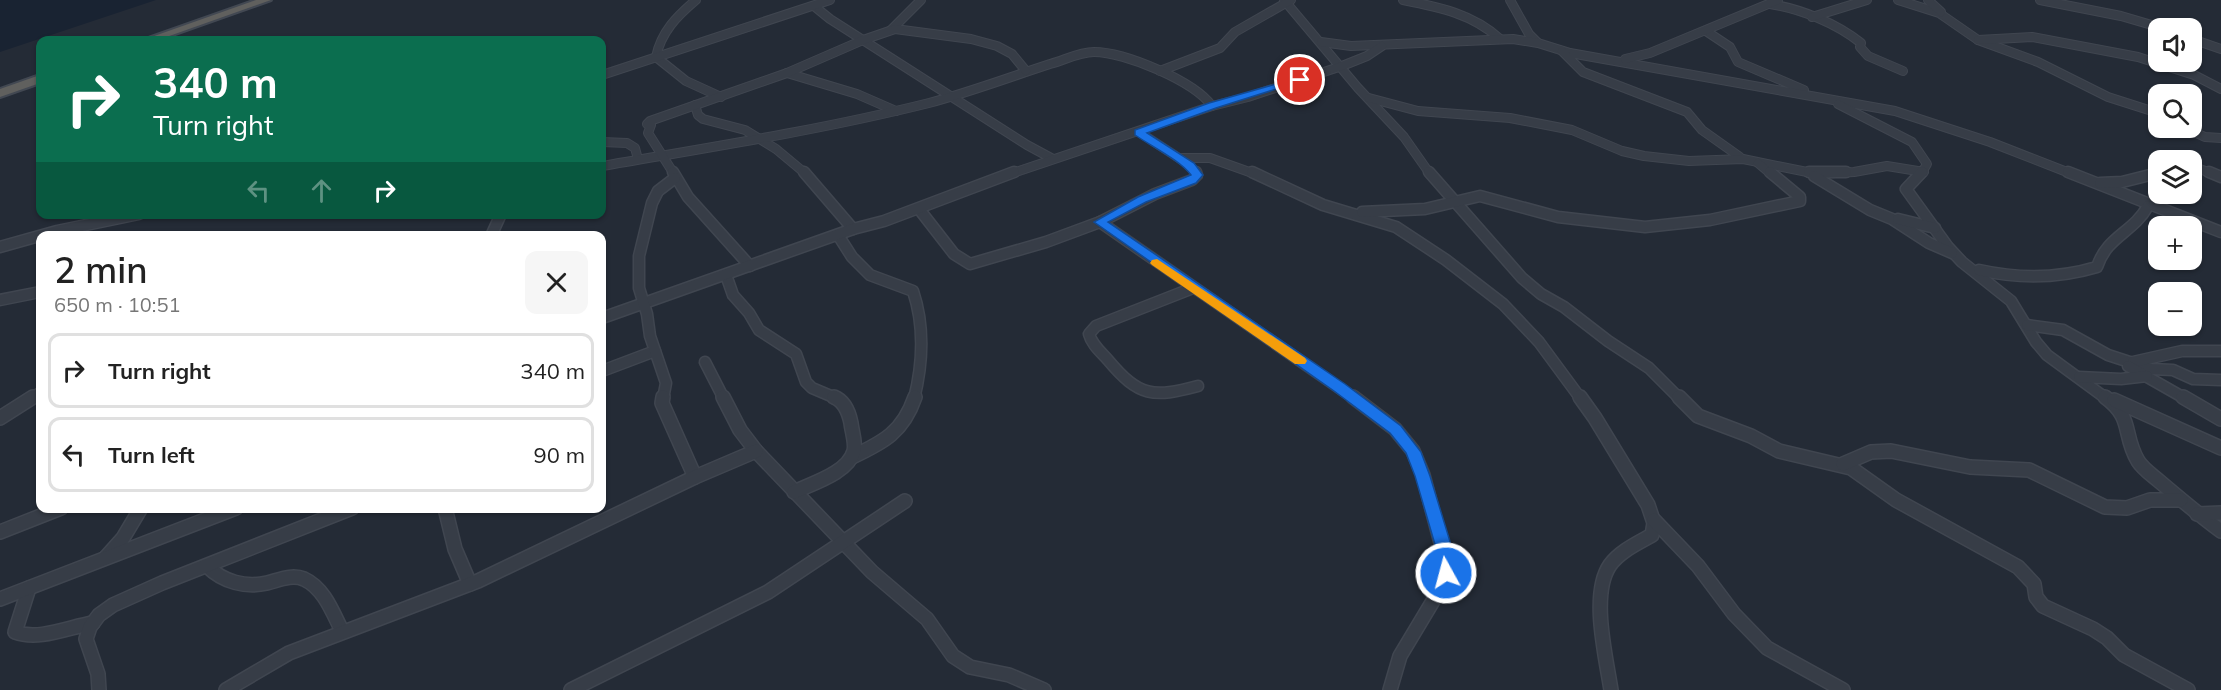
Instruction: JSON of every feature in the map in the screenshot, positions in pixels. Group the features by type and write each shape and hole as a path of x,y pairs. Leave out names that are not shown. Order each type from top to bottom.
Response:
{"highway":[{"path":"161,36 266,0"},
{"path":"0,93 36,80"}],"street":[{"path":"656,56 668,26 679,13 696,0"},
{"path":"606,74 830,0"},
{"path":"891,30 921,0"},
{"path":"1403,0 1446,8 1488,28 1500,39"},
{"path":"1510,0 1529,34 1538,43"},
{"path":"1610,60 1650,53 1778,0"},
{"path":"1812,17 1867,0"},
{"path":"1898,0 1942,15"},
{"path":"1928,0 1942,15 1978,40 2005,52 2038,62 2108,97 2148,110"},
{"path":"2040,0 2133,18 2148,23"},
{"path":"1160,70 1220,48 1235,32 1287,1 1404,136 1426,170 1535,289 1564,306 1608,341 1640,362 1698,416 1751,436 1779,451 1843,464 1863,475 1896,500 2019,567 2034,584 2036,597 2043,606 2093,629 2107,638 2124,655 2188,690"},
{"path":"1769,4 1812,17 1855,38 1861,43 1862,51 1868,56 1903,71"},
{"path":"814,6 862,40 1027,145 1053,159"},
{"path":"750,266 688,197 675,178 648,134 651,125 647,124 654,119 787,73 862,40 891,30 925,32 986,42 1005,49 1026,70"},
{"path":"1706,31 1730,47 1738,62 1815,96"},
{"path":"1978,40 2026,36 2138,57 2194,75 2221,89"},
{"path":"1321,41 1338,46 1500,39 1538,43 1610,60 1895,111 1928,120 2221,232"},
{"path":"2202,42 2221,49"},
{"path":"606,317 853,229 872,225 1053,159 1342,66 1384,45"},
{"path":"1558,49 1583,72 1689,112 1702,130 1743,159"},
{"path":"606,165 896,111 953,96 1069,57 1097,51 1114,54 1160,70 1205,95 1212,106"},
{"path":"656,56 660,62 686,81 721,97"},
{"path":"787,73 857,94 896,111"},
{"path":"1369,98 1418,111 1496,116 1572,130 1622,151 1644,156 1689,161 1743,159 1809,173 1850,173 1887,166 1924,172"},
{"path":"1827,99 1899,133 1912,142 1927,164 1924,172 1906,189 1955,254 2007,296 2036,342 2047,355 2108,398 2123,414 2129,441 2139,463 2197,514 2221,531"},
{"path":"695,105 698,115 705,120 735,126 772,145 815,184 853,229"},
{"path":"919,208 960,259 972,264 1100,222 1130,205 1195,178 1196,171 1139,132"},
{"path":"2202,136 2221,138"},
{"path":"606,142 627,143 635,148 638,159"},
{"path":"1179,158 1203,157 1226,162 1323,205 1384,223 1412,236 1466,275 1516,317 1539,342 1595,418 1648,505 1654,520 1655,529 1652,535 1617,558 1608,567 1605,576 1601,596 1611,690"},
{"path":"1348,212 1418,210 1472,197 1491,197 1558,218 1645,227 1710,220 1800,201 1800,197 1756,161"},
{"path":"2202,170 2221,177"},
{"path":"1809,173 1870,210 1935,228"},
{"path":"2096,183 2122,182 2148,176"},
{"path":"675,178 663,186 654,197 642,236 639,256 639,288 655,351 666,383 662,403 695,477"},
{"path":"1971,268 2005,277 2028,278 2063,275 2097,267 2102,251 2142,217 2148,206"},
{"path":"1889,217 1929,243 1955,254"},
{"path":"57,231 115,219"},
{"path":"1100,222 1349,394 1395,429 1413,452 1423,476 1447,566 1436,596 1400,656 1390,690"},
{"path":"794,492 832,474 846,465 852,457 892,435 902,424 916,398 920,374 920,328 913,291 877,279 864,271 838,235"},
{"path":"0,247 36,237"},
{"path":"726,275 733,296 749,313 759,330 797,356 806,382 812,388 845,403 854,437 852,457"},
{"path":"1193,288 1107,321 1096,326 1089,334 1094,345 1113,368 1144,393 1164,395 1198,386"},
{"path":"0,300 36,293"},
{"path":"2027,325 2063,330 2221,419"},
{"path":"606,369 655,351"},
{"path":"2129,363 2182,351 2221,351"},
{"path":"2117,359 2165,371 2176,371 2193,379 2221,380"},
{"path":"705,362 740,430 756,451 888,587 927,619 953,656 970,667 1009,675 1044,690"},
{"path":"2079,377 2121,379 2145,377 2165,371"},
{"path":"0,418 36,396"},
{"path":"2108,398 2221,447"},
{"path":"226,690 289,653 470,584 695,477 756,451"},
{"path":"1843,464 1871,452 1891,451 1970,467 2029,470 2105,507 2127,508 2150,500 2181,500"},
{"path":"571,690 758,597 844,543 873,520 905,501"},
{"path":"0,532 48,513"},
{"path":"104,559 123,537 138,513"},
{"path":"0,599 223,513"},
{"path":"99,690 98,674 86,639 93,623 113,604 340,513"},
{"path":"446,513 458,560 470,584"},
{"path":"2197,514 2221,513"},
{"path":"1654,520 1698,566 1734,614 1767,648 1843,690"},
{"path":"207,566 218,576 252,585 292,578 306,580 330,605 342,632"},
{"path":"29,588 15,628 18,635 34,635 93,623"}],"water":[{"path":"0,0 156,0 48,36 36,36 36,40 0,52"}],"slow traffic":[{"path":"1157,263 1300,361"}],"route":[{"path":"1300,80 1212,106 1139,132 1158,147 1190,165 1197,175 1186,183 1142,200 1100,222 1340,387 1395,429 1413,452 1423,476 1444,548 1446,573"}]}
